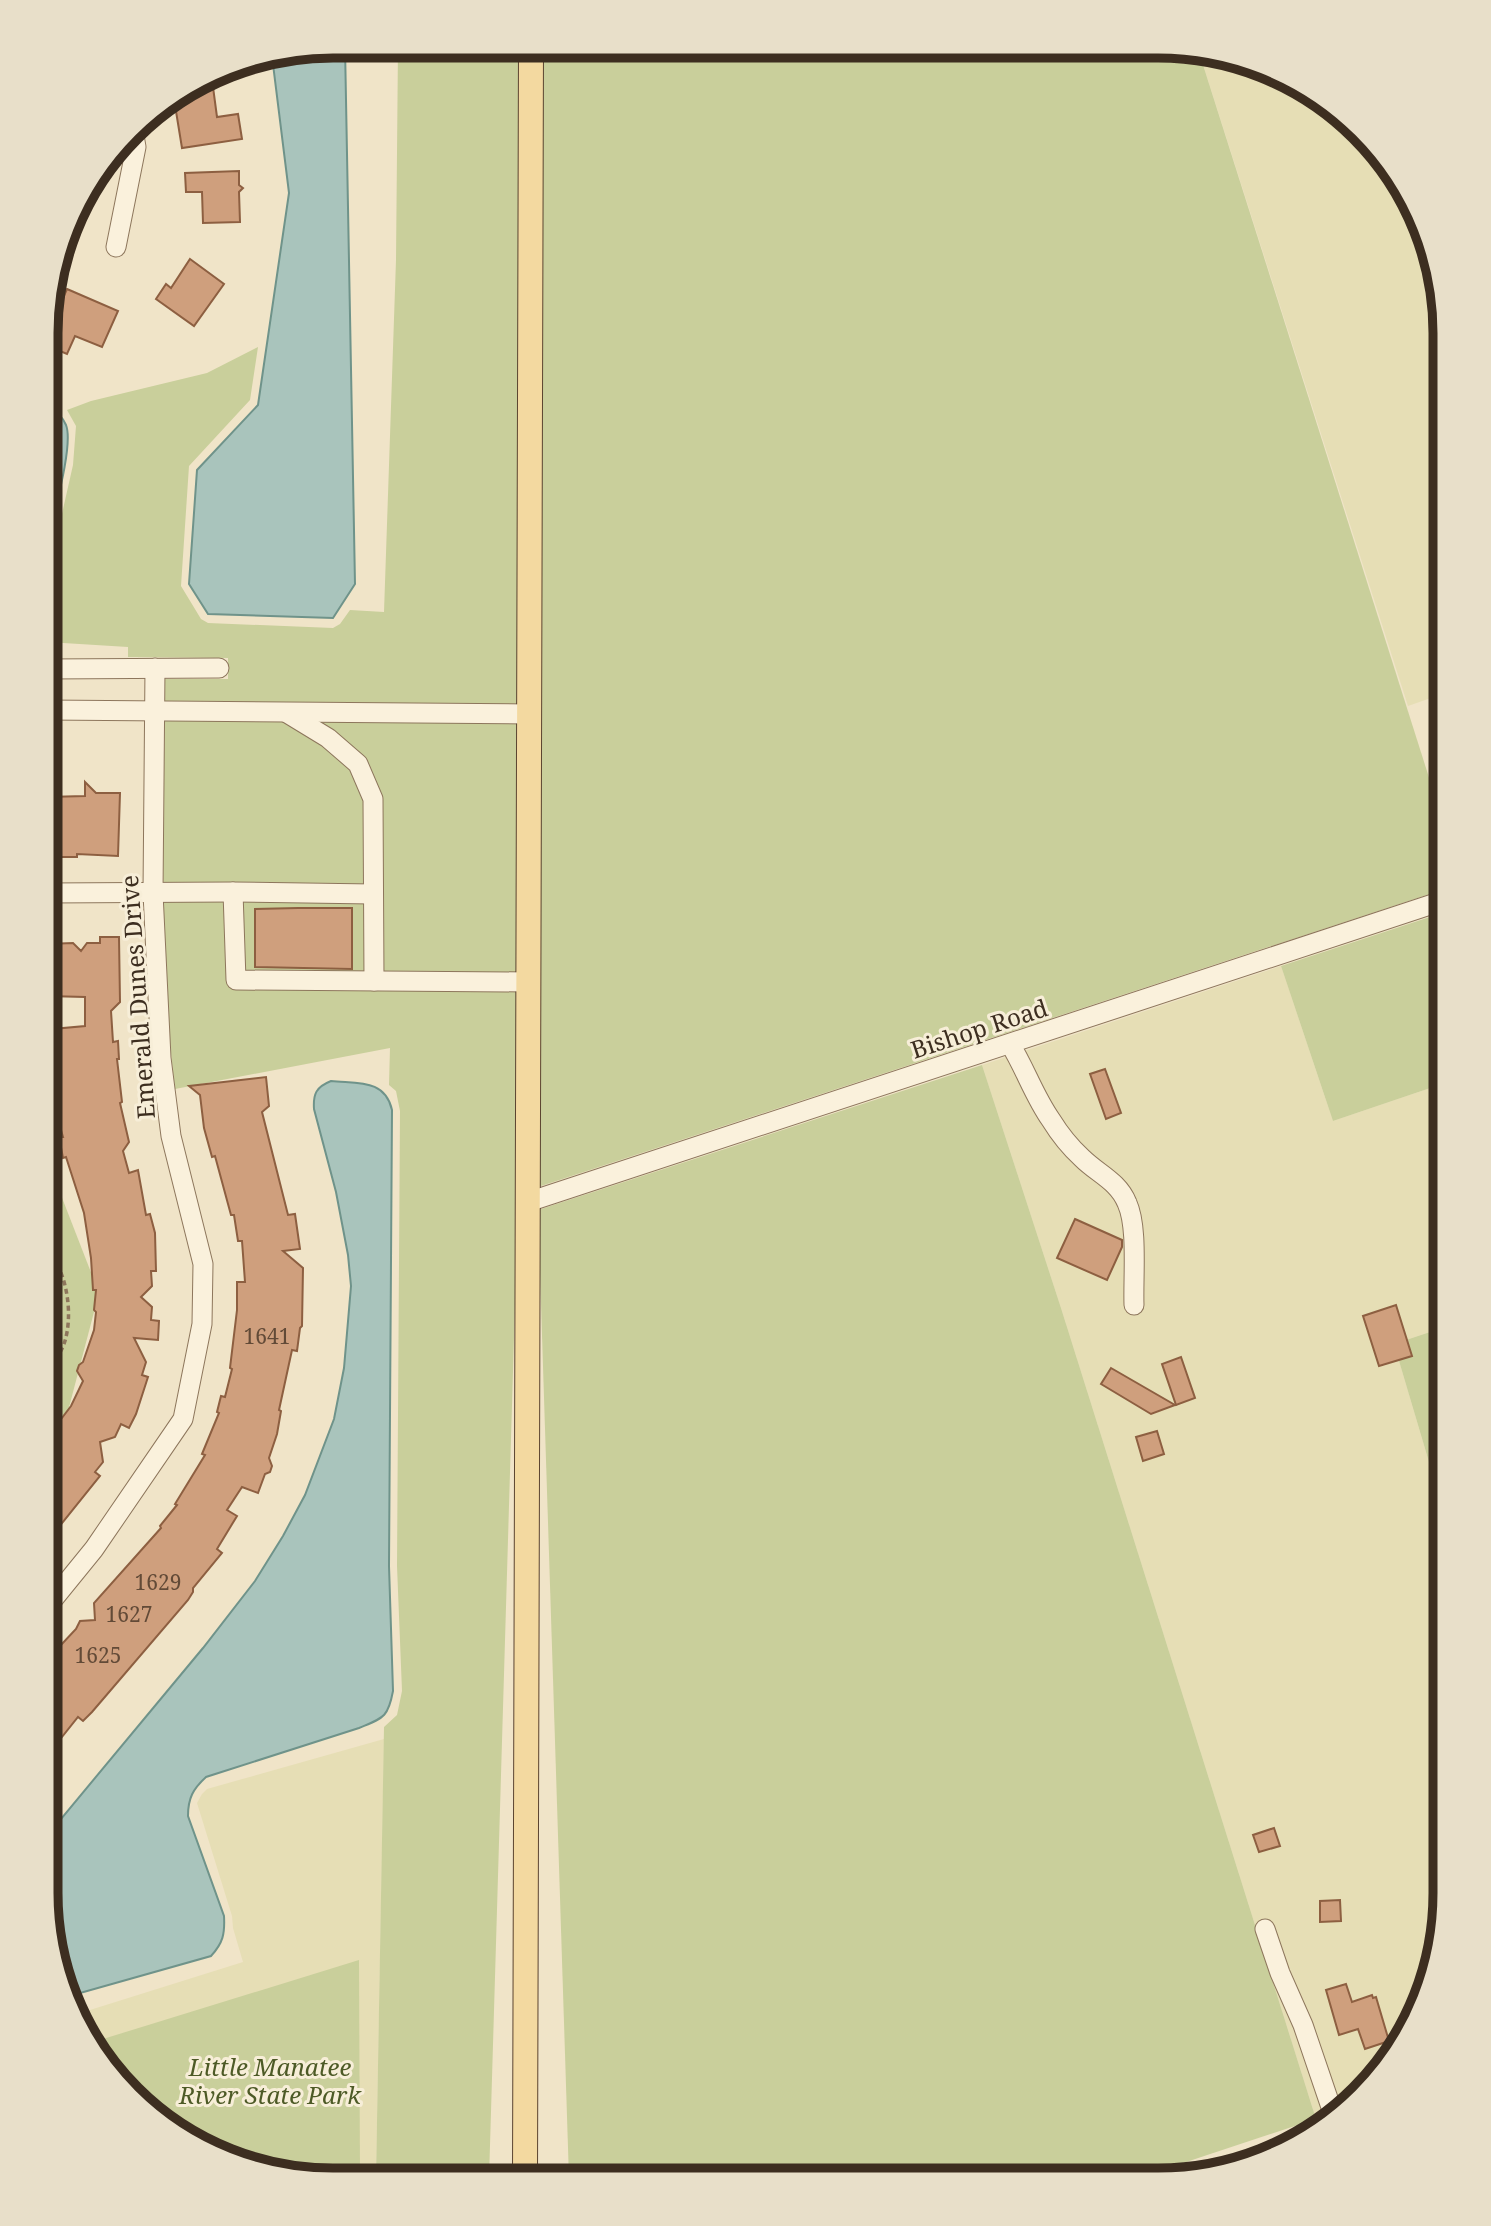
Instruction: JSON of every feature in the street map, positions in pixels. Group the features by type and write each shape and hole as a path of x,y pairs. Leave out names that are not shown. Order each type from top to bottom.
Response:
{"main road":[{"path":"525,2168 531,58"}],"street":[{"path":"116,247 135,141"},
{"name":"Emerald Dunes Drive","path":"58,1593 94,1549 183,1419 202,1324 203,1264 171,1136 161,1058 153,893 155,668"},
{"path":"58,669 219,668"},
{"path":"58,710 529,714"},
{"path":"285,712 328,738 358,764 373,799 373,981"},
{"path":"233,892 236,980 528,982"},
{"path":"58,893 373,894"},
{"name":"Bishop Road","path":"528,1202 1433,904"},
{"path":"1010,1044 1051,1121 1082,1158 1119,1186 1128,1203 1133,1220 1134,1305"},
{"path":"1265,1929 1303,2025 1331,2107"}],"path":[{"path":"58,1267 67,1307 65,1341 58,1353"}],"green space":[{"path":"398,58 522,58 518,1193 515,1195 518,1203 489,2168 376,2168 384,1727 397,1715 402,1691 397,1566 400,1111 396,1091 389,1085 390,1048 175,1089 164,935 165,679 228,679 228,658 128,657 128,647 58,643 58,531 73,465 76,426 67,410 91,401 207,373 258,347 250,400 189,466 181,586 201,619 208,623 333,628 340,624 350,610 384,612 396,260"},
{"path":"541,58 1176,58 1202,61 1433,790 1433,893 538,1187"},
{"path":"1202,61 1247,72 1280,86 1311,104 1340,126 1365,151 1387,180 1405,211 1419,244 1433,315 1433,697 1408,706"},
{"path":"1433,916 1433,1087 1333,1121 1281,966"},
{"path":"1281,966 1333,1121 1433,1087 1433,1331 1394,1344 1433,1476 1431,1929 1419,1982 1405,2015 1387,2046 1353,2088 1316,2118 1061,1308 982,1065"},
{"path":"982,1065 1316,2118 1168,2168 569,2168 538,1210"},
{"path":"58,1187 99,1293 67,1415 58,1426"},
{"path":"1433,1331 1433,1476 1394,1344"},
{"path":"384,1739 376,2168 315,2168 279,2163 244,2154 211,2140 180,2122 138,2088 104,2046 86,2015 85,2012 243,1962 232,1916 197,1803 207,1789"},
{"name":"Little Manatee River State Park","path":"359,1960 360,2168 315,2168 279,2163 244,2154 211,2140 180,2122 151,2100 126,2075 100,2040"}],"water":[{"path":"315,58 345,58 355,584 333,618 208,614 189,584 197,470 258,405 289,193 273,64"},
{"path":"58,414 66,425 68,435 58,498"},
{"path":"331,1081 369,1085 383,1093 392,1110 389,1566 393,1691 391,1700 383,1716 367,1725 206,1777 192,1794 188,1816 224,1916 221,1942 211,1956 77,1994 67,1964 60,1929 58,1823 255,1581 305,1495 334,1419 344,1368 351,1286 336,1192 314,1109 316,1092"}],"building":[{"path":"213,87 217,117 238,114 242,139 182,148 175,107"},
{"path":"239,171 239,185 243,188 239,192 240,222 203,223 202,192 186,192 185,173"},
{"path":"190,259 224,284 194,326 156,299 166,284 171,288"},
{"path":"67,289 118,311 102,347 75,336 67,354 58,350 59,307"},
{"path":"85,782 96,793 120,793 118,856 77,854 77,857 59,857 58,797 85,796"},
{"path":"352,908 352,969 255,967 255,909"},
{"path":"100,937 119,937 120,1002 111,1011 113,1042 118,1041 120,1103 129,1142 123,1151 129,1173 138,1170 146,1215 150,1214 155,1233 156,1271 151,1271 152,1286 141,1297 152,1307 151,1320 159,1321 158,1340 134,1338 146,1362 142,1375 148,1377 136,1414 129,1428 121,1424 115,1437 100,1442 103,1462 95,1472 100,1476 58,1528 58,1423 71,1406 83,1381 77,1371 94,1330 96,1290 93,1290 84,1213 66,1157 63,1158 59,1137 63,1137 58,1120 58,1029 85,1026 85,997 58,996 58,944 73,943 81,951 87,943 100,943"},
{"path":"1105,1069 1121,1113 1106,1119 1090,1074"},
{"path":"266,1077 269,1106 262,1112 288,1215 295,1214 300,1249 283,1251 303,1268 302,1326 297,1351 292,1350 279,1410 277,1434 269,1458 272,1466 270,1472 265,1474 258,1493 242,1487 227,1510 237,1516 217,1549 222,1553 193,1588 188,1600 92,1712 83,1721 78,1717 58,1742 58,1648 80,1621 95,1620 94,1603 161,1528 177,1505 175,1504 205,1455 202,1454 219,1413 217,1412 221,1396 225,1397 232,1369 237,1282 245,1282 242,1241 238,1241 234,1215 231,1215 215,1156 212,1157 204,1128 200,1095 189,1086"},
{"path":"1075,1219 1122,1240 1122,1247 1107,1280 1057,1258"},
{"path":"1396,1305 1412,1356 1379,1366 1363,1316"},
{"path":"1181,1357 1195,1398 1176,1405 1162,1364"},
{"path":"1111,1368 1175,1405 1151,1414 1101,1384"},
{"path":"1157,1431 1164,1454 1143,1461 1136,1437"},
{"path":"1274,1828 1280,1846 1259,1852 1253,1835"},
{"path":"1340,1900 1341,1921 1320,1922 1320,1901"},
{"path":"1346,1984 1352,2002 1372,1995 1373,1998 1376,1997 1389,2041 1365,2049 1358,2029 1339,2035 1326,1990"}]}
